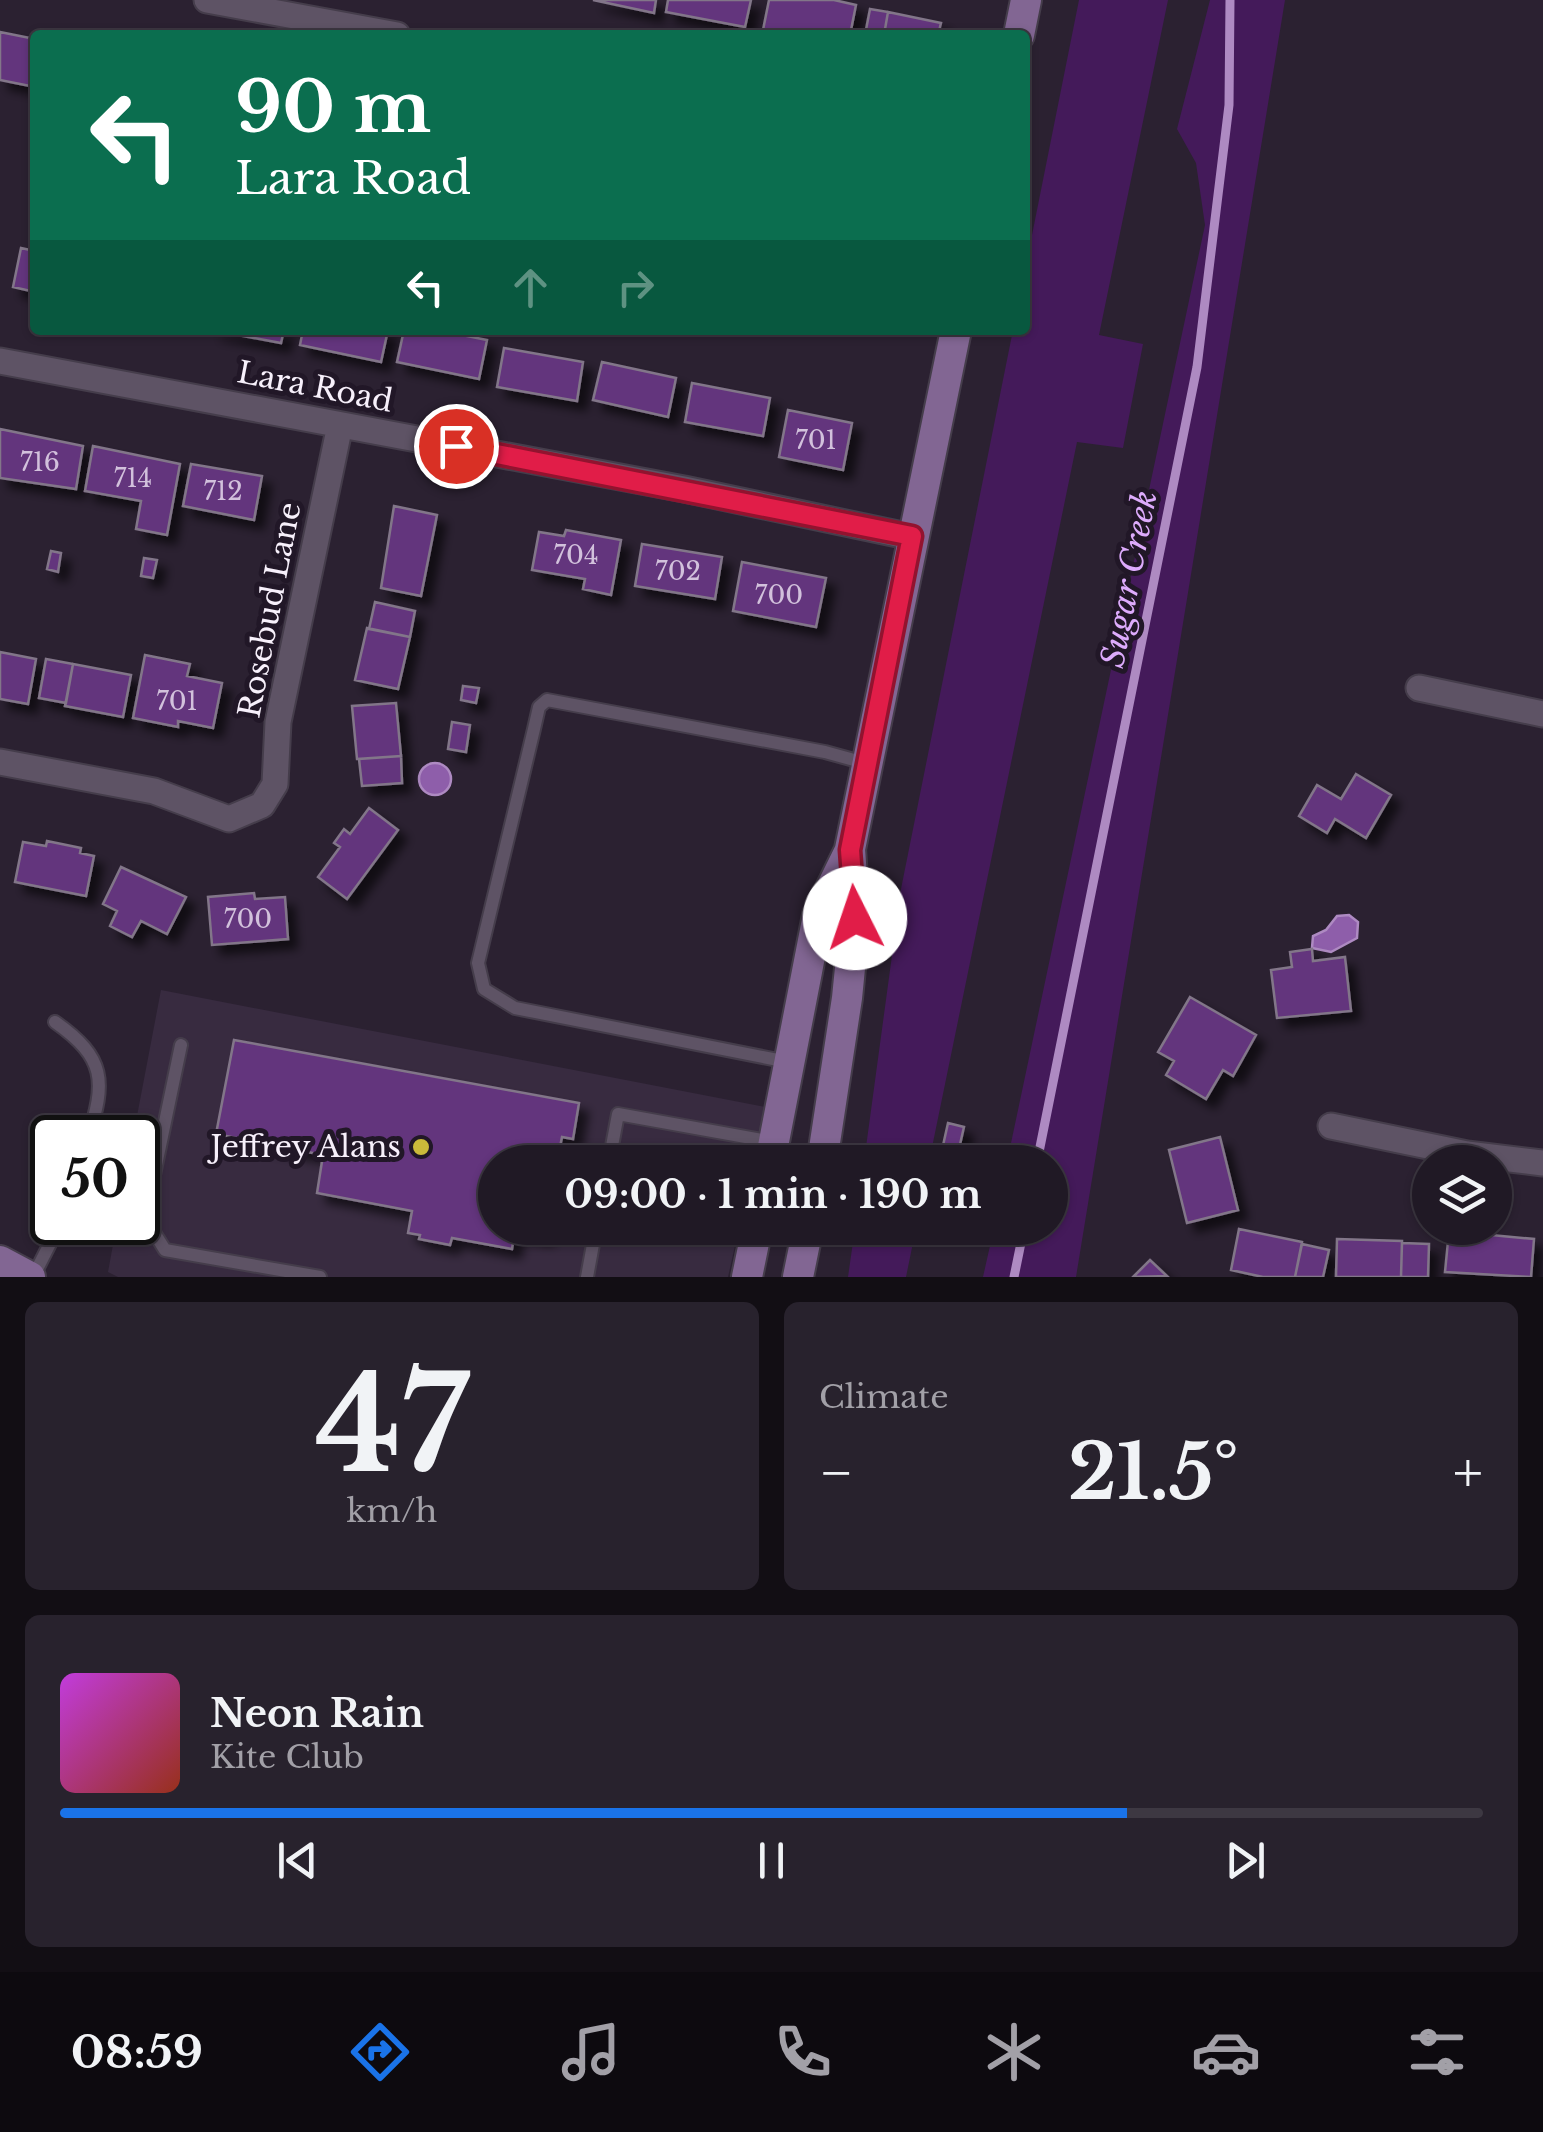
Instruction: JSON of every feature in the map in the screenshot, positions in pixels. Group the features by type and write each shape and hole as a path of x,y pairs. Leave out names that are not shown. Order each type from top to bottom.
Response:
{"main road":[{"path":"1020,30 1026,0"},
{"path":"825,1145 855,918 850,850 955,335"},
{"path":"773,1145 818,915 850,850"},
{"path":"747,1277 754,1245"},
{"path":"798,1277 805,1245"},
{"path":"0,1262 32,1277"}],"street":[{"path":"206,0 370,30"},
{"name":"Lara Road","path":"0,362 684,489 912,536"},
{"name":"Rosebud Lane","path":"0,762 154,791 230,819 262,806 275,784 278,722 340,425"},
{"path":"1419,688 1543,714"},
{"path":"1331,1126 1467,1154 1543,1163"}],"lane":[{"path":"788,1062 515,1008 484,990 478,964 536,718 547,700 865,763"},
{"path":"55,1022 82,1041 96,1065 101,1097 95,1115"},
{"path":"181,1045 144,1218 165,1250 261,1272 320,1277"},
{"path":"612,1145 618,1114 744,1145"},
{"path":"32,1277 48,1245"},
{"path":"587,1277 593,1245"}],"shaded area":[{"path":"1079,0 1168,0 1099,335 1143,344 1123,448 1077,442 932,1145 866,1145 901,889 1012,335 1030,335 1030,245"},
{"path":"1210,0 1285,0 1076,1277 983,1277 990,1245 1068,1245 1068,1145 1011,1145 1205,225 1196,163 1177,129"},
{"path":"435,763 446,768 451,779 446,790 435,795 424,790 419,779 424,768"},
{"path":"1349,915 1358,922 1357,938 1331,952 1312,948 1313,936 1326,930 1337,916"},
{"path":"161,990 765,1107 757,1145 478,1145 478,1245 735,1245 728,1277 118,1277 108,1272 113,1245 160,1245 160,1115 137,1115"},
{"path":"853,1245 913,1245 906,1277 848,1277"}],"building":[{"path":"593,0 656,0 654,13"},
{"path":"668,0 751,0 745,27 666,12"},
{"path":"769,0 834,0 856,5 851,30 763,30"},
{"path":"870,9 888,12 885,30 866,30"},
{"path":"888,12 941,23 939,30 885,30"},
{"path":"0,32 30,38 30,86 0,80"},
{"path":"21,248 30,250 30,291 13,287"},
{"path":"238,335 283,335 281,343"},
{"path":"302,335 387,335 381,362 300,345"},
{"path":"403,335 462,335 487,340 479,379 397,362"},
{"path":"504,348 583,362 577,401 497,387"},
{"path":"602,362 676,378 668,417 593,400"},
{"path":"692,383 770,398 763,436 685,422"},
{"path":"788,410 852,423 843,470 779,457"},
{"path":"0,429 83,446 76,489 0,478"},
{"path":"93,446 180,464 167,535 136,529 141,501 85,491"},
{"path":"191,464 262,476 254,520 183,506"},
{"path":"394,506 437,515 421,596 381,588"},
{"path":"566,530 621,540 611,595 583,589 585,579 532,570 539,532 564,536"},
{"path":"642,544 722,557 715,599 635,586"},
{"path":"51,551 61,553 58,572 47,569"},
{"path":"144,558 157,560 153,578 141,576"},
{"path":"742,562 826,578 816,627 733,611"},
{"path":"375,602 415,611 410,637 369,629"},
{"path":"367,628 410,637 398,689 355,680"},
{"path":"0,652 36,659 28,704 0,699"},
{"path":"145,655 190,664 187,676 222,683 213,728 178,721 178,727 133,718"},
{"path":"46,659 73,664 66,703 39,698"},
{"path":"73,664 131,675 123,717 65,706"},
{"path":"463,686 479,688 476,703 461,700"},
{"path":"396,703 401,756 357,759 352,706"},
{"path":"452,722 470,725 466,752 448,749"},
{"path":"401,756 402,783 362,786 359,759"},
{"path":"1356,774 1391,795 1366,838 1335,819 1327,833 1299,816 1317,785 1341,799"},
{"path":"369,808 398,830 347,899 318,877 340,847 334,843 344,829 350,834"},
{"path":"47,841 81,848 80,853 94,856 86,896 15,882 23,842 46,846"},
{"path":"121,867 186,897 167,934 141,921 132,937 110,926 117,911 103,904"},
{"path":"254,893 255,899 285,897 288,939 212,945 208,897"},
{"path":"1312,949 1313,961 1345,957 1351,1011 1277,1018 1271,970 1292,967 1290,952"},
{"path":"1190,997 1256,1035 1233,1076 1223,1070 1206,1099 1166,1075 1174,1061 1158,1052"},
{"name":"Jeffrey Alans","path":"234,1040 579,1103 573,1139 562,1137 560,1145 478,1145 478,1243 452,1238 450,1245 419,1239 420,1235 408,1233 412,1211 317,1193 323,1155 216,1134"},
{"path":"948,1123 964,1127 960,1145 943,1145"},
{"path":"1220,1137 1238,1210 1187,1223 1169,1150"},
{"path":"1239,1229 1302,1242 1295,1277 1263,1277 1231,1270"},
{"path":"1512,1237 1534,1239 1531,1277 1445,1272 1448,1245 1512,1245"},
{"path":"1337,1239 1402,1241 1401,1277 1336,1277"},
{"path":"1402,1243 1429,1245 1428,1277 1401,1277"},
{"path":"1302,1244 1329,1250 1323,1277 1295,1277"},
{"path":"1150,1260 1167,1276 1133,1277"}],"waterway":[{"name":"Sugar Creek","path":"1040,1145 1197,367 1229,105 1230,0"},
{"name":"Sugar Creek","path":"1014,1277 1021,1245"}],"place":[{"name":"Jeffrey Alans","path":"421,1147"}],"route":[{"path":"456,446 912,536 850,850 855,918"}]}
